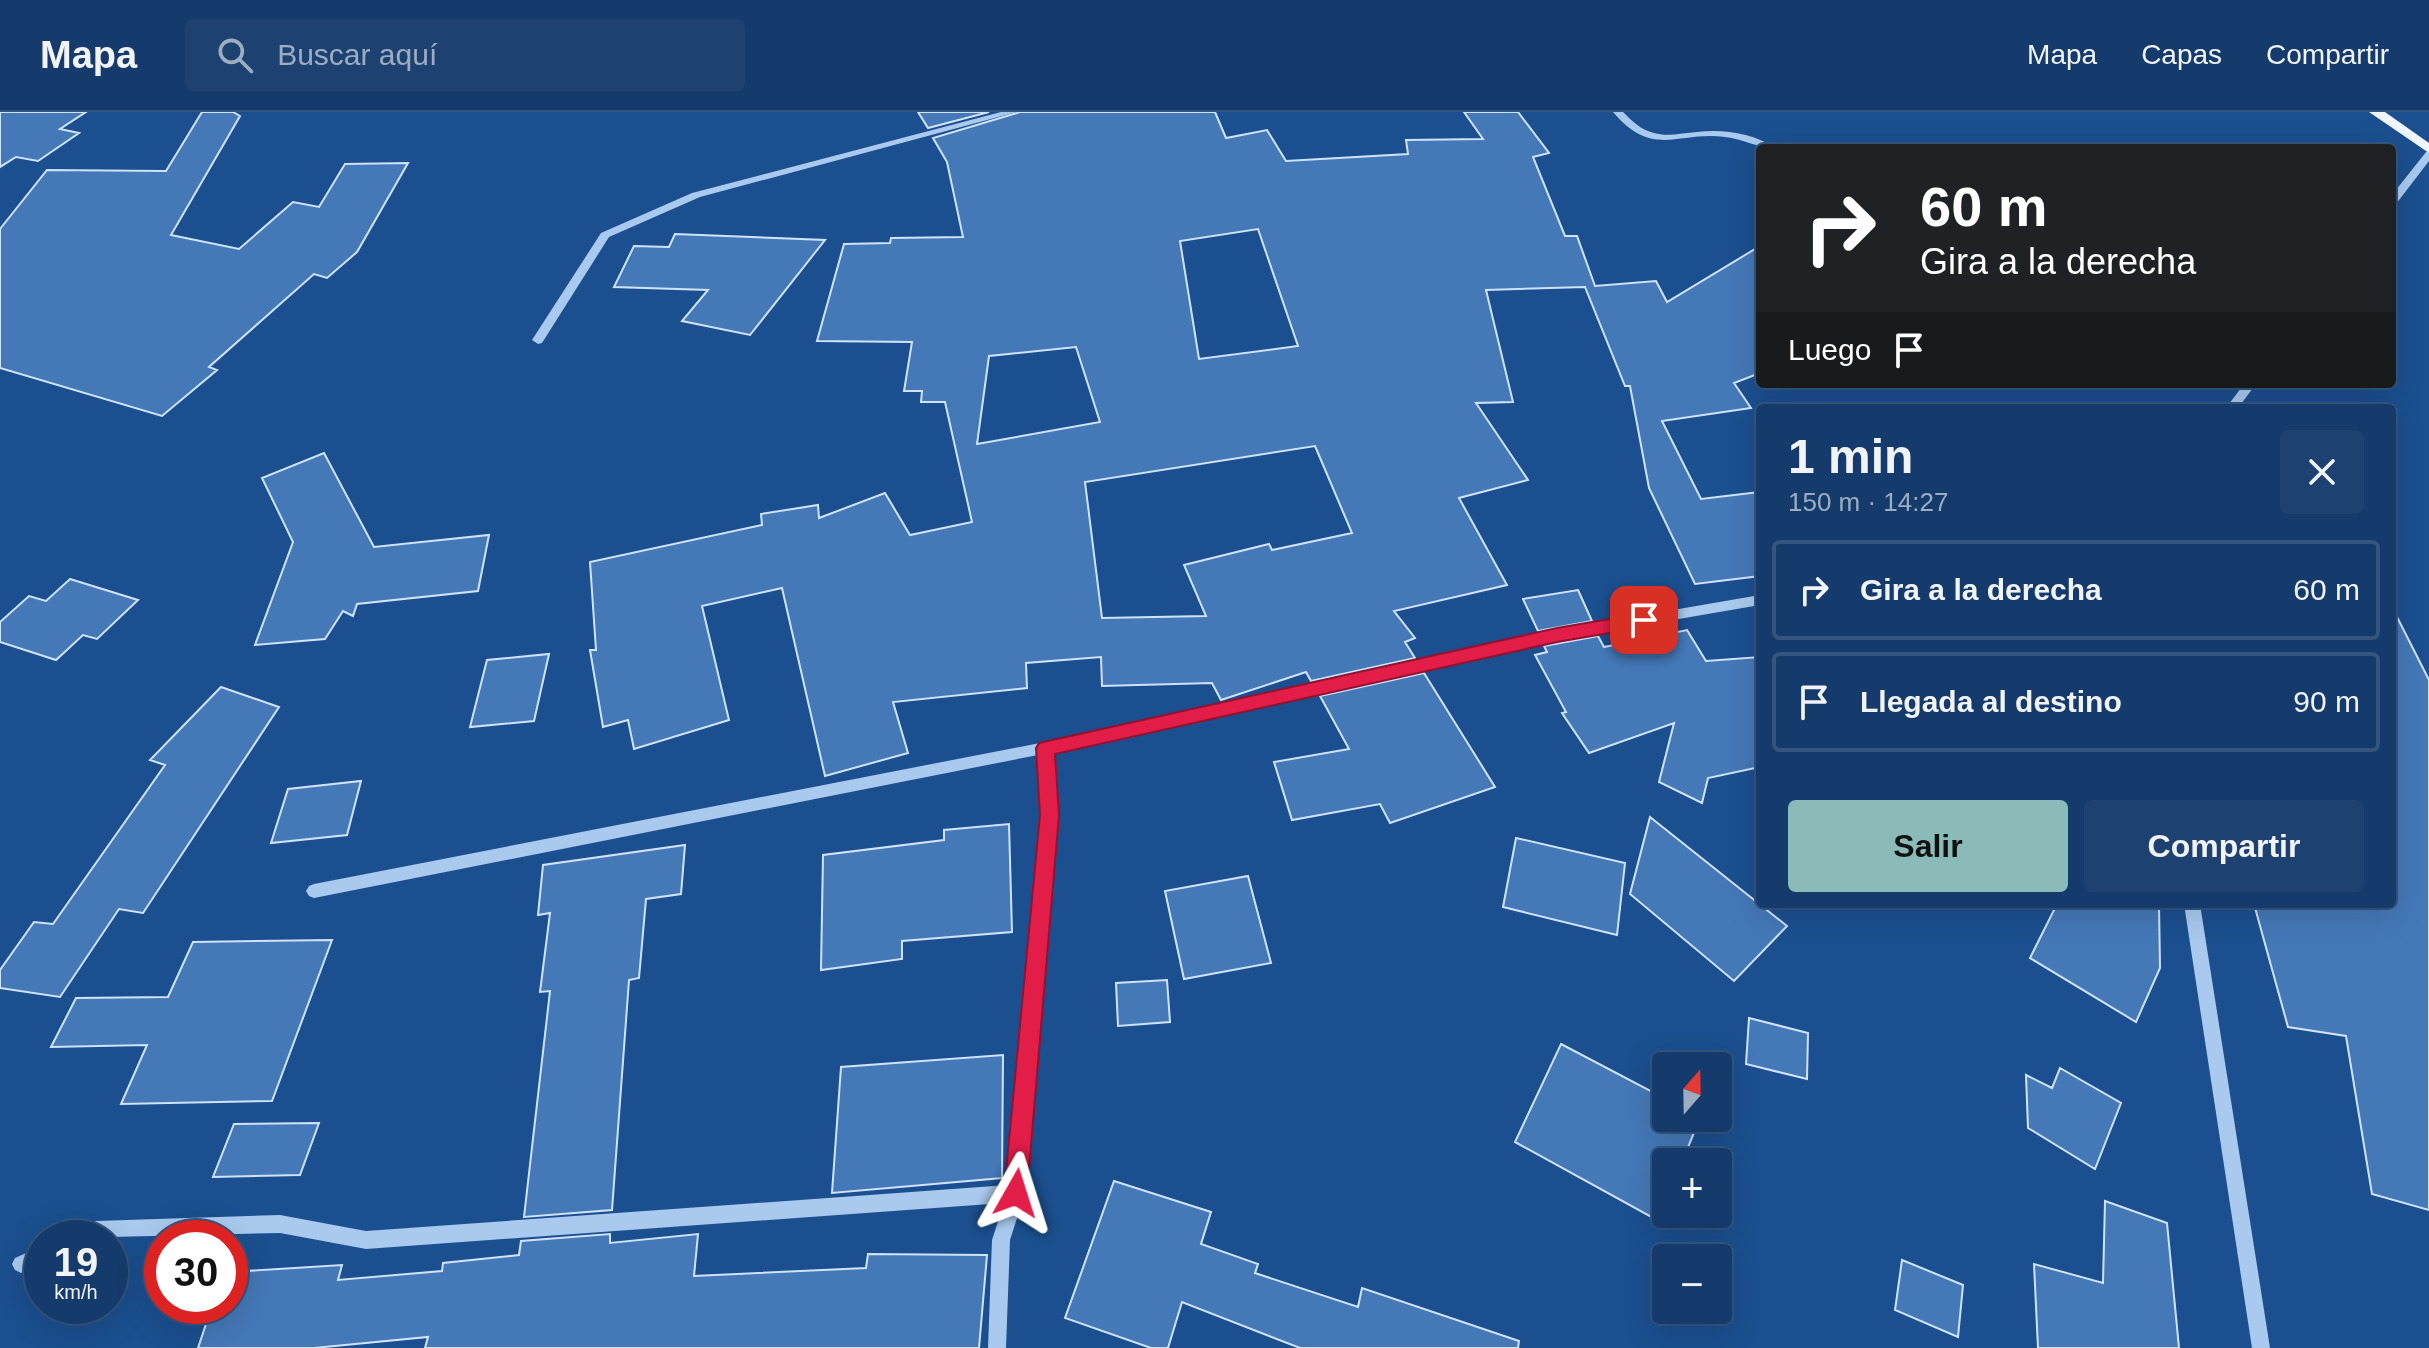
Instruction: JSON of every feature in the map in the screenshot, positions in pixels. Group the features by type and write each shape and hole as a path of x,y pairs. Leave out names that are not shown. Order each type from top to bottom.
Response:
{"main road":[{"path":"2376,112 2429,151"}],"street":[{"path":"538,340 605,235 696,195 1012,112"},
{"path":"1618,112 1630,126 1651,138 1718,133 1736,135 1760,144"},
{"path":"2396,196 2429,151"},
{"path":"314,891 1045,748 1557,635 1756,601"},
{"path":"997,1348 1001,1240 1016,1193 1050,815 1045,748"},
{"path":"2193,908 2261,1348"},
{"path":"128,1229 280,1224 366,1240 1016,1193"}],"building":[{"path":"0,112 86,112 60,129 79,133 38,161 16,157 0,167"},
{"path":"202,112 233,112 240,116 171,235 239,249 293,202 319,207 345,164 408,163 357,252 327,278 314,274 209,367 217,370 162,416 0,368 0,229 47,170 166,171"},
{"path":"918,112 989,112 928,128"},
{"path":"1020,112 1215,112 1226,138 1267,130 1286,161 1408,154 1406,140 1483,139 1464,112 1518,112 1549,153 1533,157 1565,236 1577,236 1595,286 1656,281 1667,302 1756,248 1756,375 1734,383 1751,408 1662,421 1701,499 1756,492 1756,576 1695,584 1649,488 1630,386 1625,386 1585,287 1486,290 1513,402 1476,403 1528,480 1459,498 1507,585 1394,611 1415,638 1405,642 1415,658 1311,681 1306,672 1221,700 1212,683 1102,686 1101,657 1026,663 1027,688 893,702 908,753 825,776 782,588 702,606 729,720 634,749 628,720 603,727 590,650 596,650 590,562 762,525 761,514 818,505 819,518 885,493 910,535 972,522 945,402 921,402 922,391 904,391 912,342 817,341 844,244 890,243 891,238 963,237 947,162 933,138","holes":["1258,229 1298,346 1199,359 1180,241","1076,347 1100,422 977,444 989,356","1315,446 1352,533 1272,550 1269,544 1184,565 1206,616 1102,618 1085,482"]},
{"path":"675,234 825,240 750,335 682,321 708,290 614,287 634,246 669,247"},
{"path":"324,453 374,547 489,535 478,591 357,604 353,616 343,611 325,639 255,645 293,542 262,478"},
{"path":"70,579 138,600 97,639 83,635 56,660 0,642 0,622 29,596 46,601"},
{"path":"1578,590 1592,621 1538,631 1523,599"},
{"path":"2396,615 2429,680 2429,1210 2372,1194 2346,1036 2288,1027 2255,908 2396,908"},
{"path":"1687,630 1706,661 1756,657 1756,768 1708,778 1702,803 1659,782 1674,723 1589,753 1562,713 1566,712 1535,655 1547,652 1544,646 1598,636 1604,647"},
{"path":"549,654 534,721 470,727 487,660"},
{"path":"1424,673 1495,787 1390,823 1380,804 1292,820 1274,762 1349,749 1320,696"},
{"path":"221,687 279,707 143,913 119,909 60,997 0,988 0,970 34,922 53,924 165,765 150,760"},
{"path":"361,781 347,835 271,843 288,789"},
{"path":"1650,817 1756,901 1756,908 1764,908 1787,926 1734,981 1630,894"},
{"path":"1009,824 1012,932 902,941 902,959 821,970 823,855 944,840 944,830"},
{"path":"1516,838 1625,863 1617,935 1503,907"},
{"path":"685,845 681,894 646,899 639,978 629,980 612,1210 524,1217 550,991 540,992 550,913 538,915 543,865"},
{"path":"1248,876 1271,963 1184,979 1165,891"},
{"path":"2055,908 2159,908 2160,968 2136,1022 2030,958"},
{"path":"332,940 272,1101 121,1104 147,1045 51,1047 76,998 168,997 193,942"},
{"path":"1167,980 1170,1022 1118,1026 1116,983"},
{"path":"1749,1018 1808,1033 1807,1079 1746,1064"},
{"path":"1561,1044 1652,1092 1652,1132 1694,1132 1688,1148 1652,1148 1652,1217 1515,1142"},
{"path":"1003,1055 1002,1178 832,1193 841,1067"},
{"path":"2060,1068 2121,1103 2095,1169 2028,1128 2026,1075 2052,1088"},
{"path":"319,1123 300,1175 213,1177 234,1124"},
{"path":"1114,1181 1211,1212 1201,1244 1258,1264 1255,1273 1358,1307 1362,1288 1519,1341 1518,1348 1300,1348 1182,1302 1168,1348 1151,1348 1065,1318"},
{"path":"2105,1201 2167,1223 2179,1348 2038,1348 2034,1264 2103,1283"},
{"path":"610,1234 610,1243 698,1234 694,1276 866,1268 868,1254 987,1255 979,1348 425,1348 428,1337 314,1348 198,1348 206,1324 248,1324 248,1271 342,1265 338,1280 442,1271 443,1263 519,1255 521,1241"},
{"path":"1902,1260 1963,1285 1958,1337 1895,1310"}],"route":[{"path":"1016,1193 1050,815 1045,748 1557,635 1644,620"}]}
